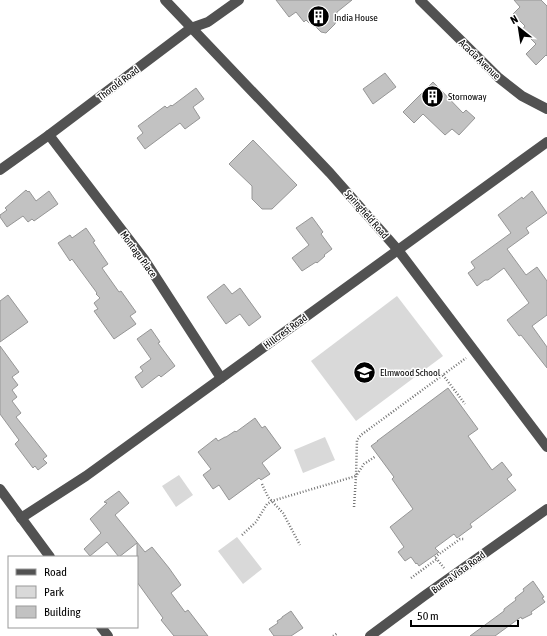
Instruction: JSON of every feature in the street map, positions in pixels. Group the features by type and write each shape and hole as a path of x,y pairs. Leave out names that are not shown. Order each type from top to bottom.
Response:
{"street":[{"name":"Springfield Road","path":"165,0 330,173 398,250 547,447"},
{"name":"Thorold Road","path":"0,170 192,28 208,22 239,0"},
{"name":"Acacia Avenue","path":"420,0 499,78 522,96 547,109"},
{"name":"Montagu Place","path":"49,135 144,259 221,378"},
{"name":"Hillcrest Road","path":"21,518 86,476 547,142"},
{"path":"0,489 49,556"},
{"name":"Buena Vista Road","path":"370,636 547,509"},
{"path":"102,628 108,636"}],"path":[{"path":"354,507 357,440 361,435 476,352"},
{"path":"443,375 465,404"},
{"path":"242,535 256,522 267,504 272,501 356,476 364,464 376,456"},
{"path":"262,484 268,497 283,513 300,545"},
{"path":"411,578 460,539 464,539"},
{"path":"436,557 446,572"},
{"path":"333,636 338,633"}],"green space":[{"path":"397,296 443,356 356,421 311,361"},
{"path":"325,437 335,460 303,473 294,450"},
{"path":"179,475 193,495 176,507 162,486"},
{"path":"237,537 262,569 243,584 218,551"}],"building":[{"name":"India House","path":"276,0 352,0 337,12 335,24 326,33 321,32 311,22 309,23 306,20 304,22 296,12 289,17"},
{"path":"514,0 541,0 547,6 547,56 546,55 536,65 526,54 536,44 522,30 525,26 513,14 520,7"},
{"path":"385,73 396,87 373,104 363,89"},
{"name":"Stornoway","path":"433,82 463,113 466,110 475,118 459,135 452,129 445,135 423,114 414,123 403,112"},
{"path":"196,88 204,99 193,107 200,118 185,129 180,123 145,149 137,138 143,133 138,126 165,106 167,108 171,105 172,106"},
{"path":"253,140 297,185 272,209 262,209 252,199 252,186 229,164"},
{"path":"26,190 28,192 29,191 36,201 49,191 58,204 34,221 32,219 28,222 23,216 7,227 0,215 7,210 5,208"},
{"path":"532,191 547,213 526,228 529,233 507,249 526,275 537,267 547,281 547,315 532,326 547,347 547,368 507,320 529,303 504,268 477,286 468,273 475,268 471,262 511,233 498,215 522,197 523,199"},
{"path":"312,217 323,232 321,234 332,249 317,263 316,262 302,271 292,258 309,245 296,228"},
{"path":"86,228 95,241 93,242 108,264 102,268 119,292 121,291 136,312 130,316 136,324 114,339 94,311 98,309 94,303 100,298 72,259 70,261 58,243 70,235 72,238"},
{"path":"224,284 232,294 240,288 261,317 249,326 240,314 226,324 207,297"},
{"path":"8,295 28,322 0,342 0,301"},
{"path":"151,329 160,342 158,343 175,366 161,377 159,375 142,388 135,377 143,371 140,367 151,359 137,339"},
{"path":"0,346 19,372 12,377 18,385 12,390 17,397 12,401 21,413 16,417 47,456 43,459 47,463 38,470 35,466 33,468 15,444 19,440 0,414"},
{"path":"448,388 478,429 468,436 492,470 502,462 512,475 507,479 516,490 470,524 472,527 457,538 454,534 435,548 439,552 419,566 411,557 405,561 398,552 404,547 390,527 413,509 392,479 394,477 371,446"},
{"path":"255,418 262,428 265,426 281,448 262,463 270,474 261,480 259,478 229,500 219,485 213,489 203,475 211,469 198,452 216,438 218,441 235,431 236,432"},
{"path":"119,491 129,503 115,515 145,552 152,547 169,568 181,585 171,593 185,612 188,610 208,636 174,636 161,620 163,618 138,583 137,543 120,556 118,556 107,542 90,556 84,549 101,533 90,519 107,503 104,502"},
{"path":"533,581 544,597 542,598 545,602 531,612 532,614 522,619 521,617 495,636 470,636 504,611 504,609 516,600 515,598 524,591 523,589"},
{"path":"291,611 303,628 291,636 274,636 269,629"}],"place":[{"name":"India House","path":"318,17"},
{"name":"Stornoway","path":"433,96"},
{"name":"Elmwood School","path":"364,372"}]}
